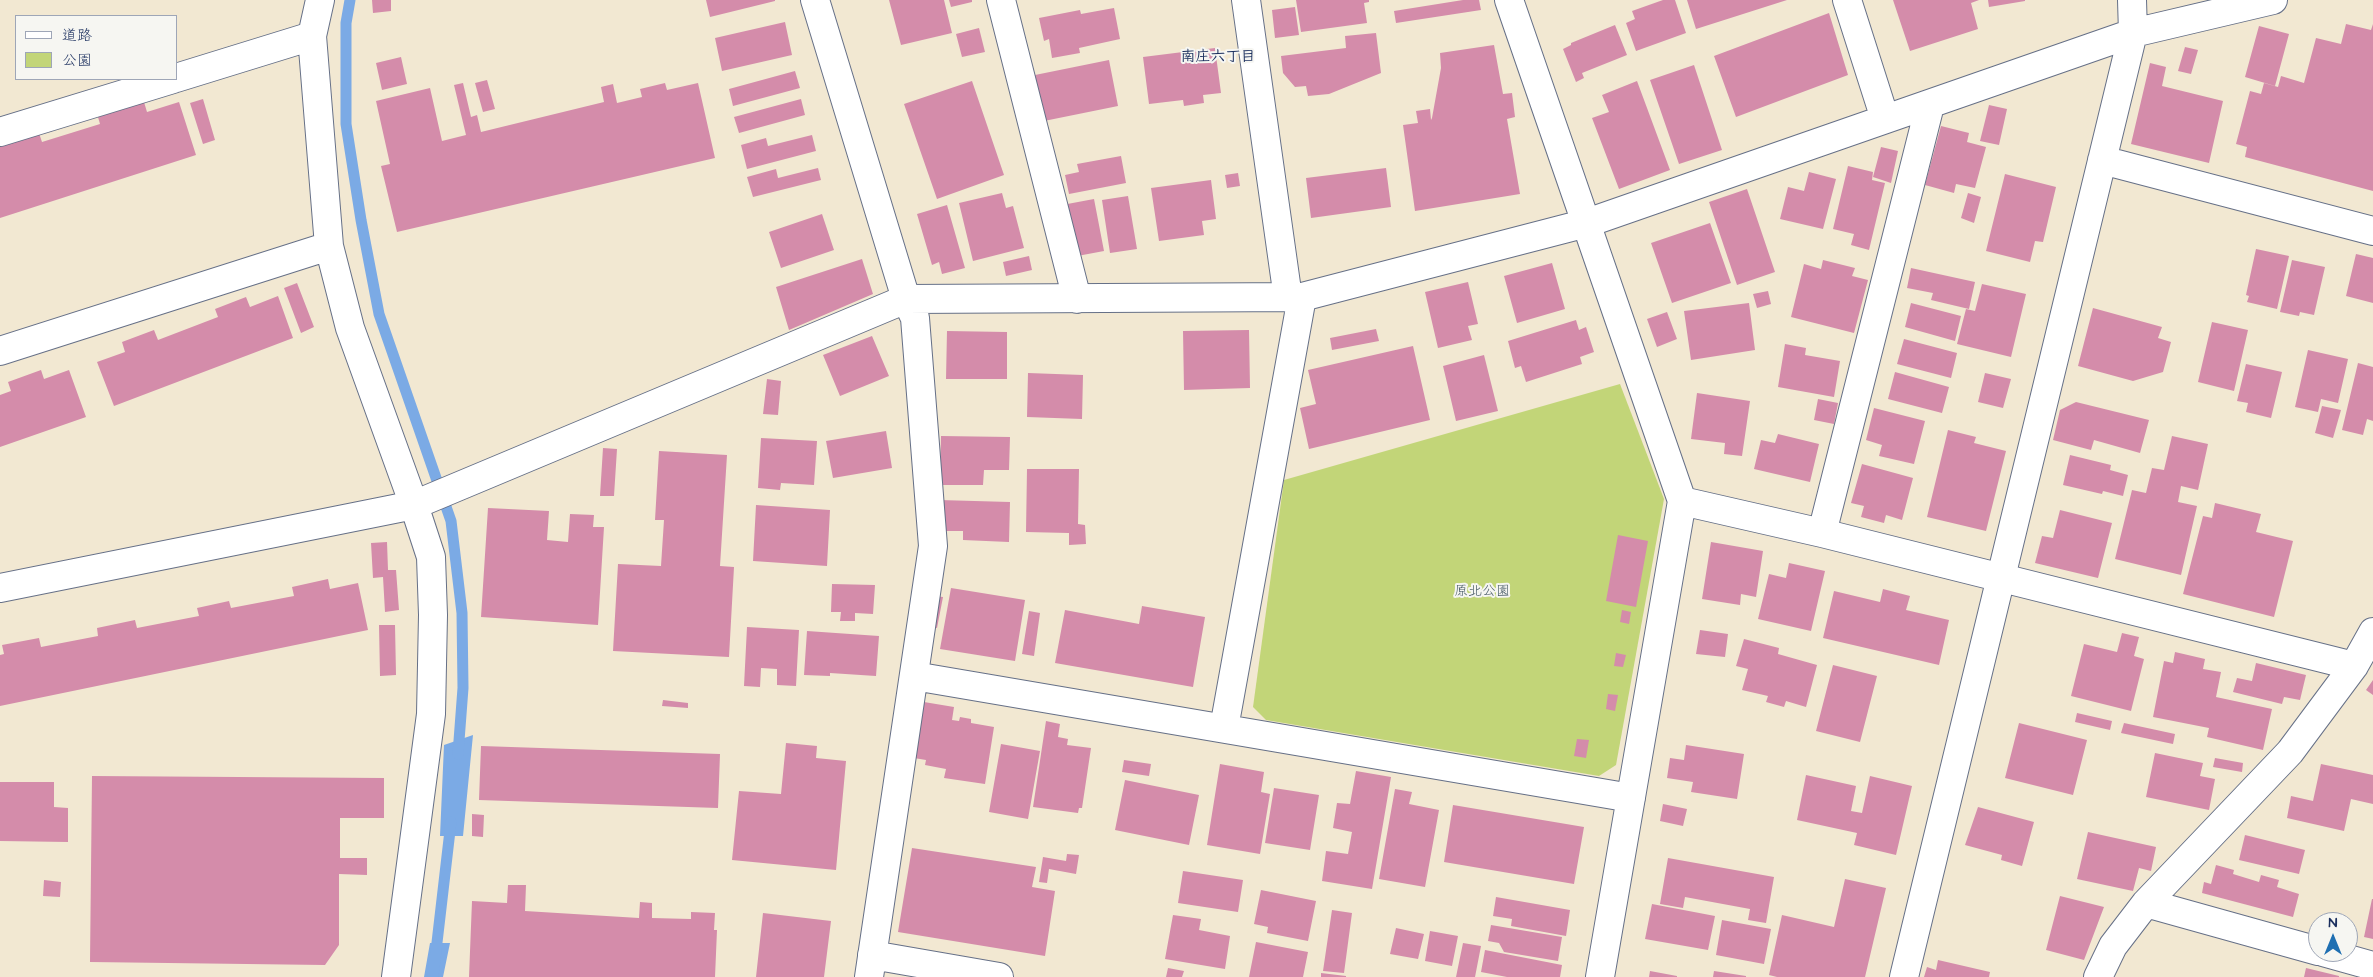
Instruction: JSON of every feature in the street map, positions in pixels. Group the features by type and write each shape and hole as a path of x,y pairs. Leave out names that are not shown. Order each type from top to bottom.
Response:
{"street":[{"path":"320,0 312,36 329,246 350,328 414,504 430,557 433,615 430,714 396,977"},
{"path":"815,0 906,299 914,318 933,546 870,966 999,977"},
{"path":"1001,0 1077,299"},
{"path":"1224,728 1295,298 1246,0"},
{"path":"1509,0 1682,501 1600,977"},
{"path":"1847,0 1884,119"},
{"path":"1904,977 2133,34 2132,0"},
{"path":"0,588 414,504 906,299 1295,298 1587,223 2133,34 2273,0"},
{"path":"178,77 312,36"},
{"path":"0,132 169,80"},
{"path":"1822,533 1930,105"},
{"path":"2102,160 2373,231"},
{"path":"0,351 329,246"},
{"path":"1682,501 1822,533 2354,666"},
{"path":"2098,977 2113,946 2146,903 2290,752 2354,666 2373,632"},
{"path":"914,676 1631,798"},
{"path":"2146,903 2308,948"},
{"path":"2358,962 2373,966"}],"green space":[{"name":"原北公園","path":"1620,384 1664,499 1616,765 1599,776 1266,720 1253,707 1284,480"}],"water":[{"path":"473,735 463,836 440,836 444,745"},
{"path":"430,943 450,943 443,977 424,977"}],"building":[{"path":"372,0 391,0 391,11 373,13"},
{"path":"706,0 775,0 775,1 710,17"},
{"path":"889,0 944,0 952,33 901,45"},
{"path":"949,0 972,0 972,2 951,7"},
{"path":"1296,0 1369,0 1369,2 1364,3 1367,23 1301,32"},
{"path":"1463,0 1479,0 1481,10 1396,23 1394,11"},
{"path":"1663,0 1675,0 1686,33 1636,51 1626,23 1635,19 1632,11"},
{"path":"1687,0 1787,0 1696,29"},
{"path":"1893,0 1979,0 1971,3 1978,29 1910,51"},
{"path":"1988,0 2025,0 2025,1 1989,7"},
{"path":"1295,7 1299,35 1275,38 1272,10"},
{"path":"1114,8 1120,39 1079,48 1080,53 1052,58 1049,39 1044,41 1039,18 1080,10 1081,14"},
{"path":"1829,13 1848,75 1736,117 1714,56"},
{"path":"785,22 792,55 722,71 715,38"},
{"path":"2346,24 2371,30 2373,24 2373,191 2245,157 2247,147 2236,144 2250,91 2261,94 2264,83 2278,87 2281,76 2304,83 2316,38 2341,44"},
{"path":"1615,25 1627,55 1582,73 1584,78 1576,82 1563,49 1571,45 1571,43"},
{"path":"2259,26 2289,34 2275,86 2245,77"},
{"path":"979,28 985,52 962,57 956,34"},
{"path":"1376,33 1381,73 1329,94 1308,96 1306,86 1295,87 1283,73 1281,56 1346,48 1345,36"},
{"path":"1494,45 1503,94 1512,93 1515,117 1507,119 1520,194 1415,211 1403,125 1418,123 1416,111 1430,109 1431,120 1441,68 1440,53"},
{"path":"2185,47 2198,50 2191,74 2178,71"},
{"path":"1215,48 1221,93 1203,95 1204,103 1184,106 1183,100 1149,104 1143,57"},
{"path":"401,57 407,84 382,90 376,63"},
{"path":"1109,60 1118,106 1044,121 1035,75"},
{"path":"2150,63 2166,67 2162,86 2223,101 2209,163 2131,144"},
{"path":"1694,65 1722,150 1679,164 1650,80"},
{"path":"795,71 800,88 733,106 729,89"},
{"path":"487,80 495,109 483,112 475,83"},
{"path":"972,81 1004,175 937,199 904,104"},
{"path":"1637,81 1670,170 1619,189 1592,118 1609,112 1602,95"},
{"path":"463,83 471,117 477,115 481,132 604,102 601,87 613,84 617,103 642,97 640,89 665,83 667,90 698,83 715,158 397,232 381,166 390,164 376,101 430,88 442,141 466,135 454,85"},
{"path":"203,99 215,140 203,144 190,103"},
{"path":"801,99 805,115 739,133 734,117"},
{"path":"144,102 147,112 179,102 196,155 0,218 0,146 39,133 42,142 100,124 98,117"},
{"path":"1989,105 2007,109 1999,145 1980,141"},
{"path":"1941,126 1969,133 1967,142 1986,147 1975,188 1956,184 1954,193 1925,185"},
{"path":"812,135 816,151 747,169 741,145 766,138 768,146"},
{"path":"1881,147 1898,151 1891,183 1873,177"},
{"path":"1121,156 1126,183 1069,194 1065,175 1079,172 1077,164"},
{"path":"1848,166 1873,172 1872,180 1885,183 1869,250 1851,245 1854,234 1833,229"},
{"path":"818,168 821,180 753,197 747,177 776,169 778,178"},
{"path":"1386,168 1391,207 1311,218 1306,178"},
{"path":"1809,172 1836,179 1823,229 1780,219 1788,187 1804,191"},
{"path":"1238,173 1240,186 1227,188 1225,175"},
{"path":"2005,174 2056,187 2043,242 2035,241 2030,262 1986,251"},
{"path":"1211,180 1216,219 1202,221 1204,235 1159,241 1151,188"},
{"path":"1747,189 1775,272 1737,285 1709,202"},
{"path":"1002,193 1006,208 1013,206 1024,248 973,261 959,203"},
{"path":"1968,193 1981,197 1974,223 1961,218"},
{"path":"1128,196 1137,249 1110,253 1102,200"},
{"path":"1094,199 1104,251 1072,257 1062,205"},
{"path":"947,205 965,268 942,274 939,262 932,265 917,214"},
{"path":"822,214 834,250 781,268 769,232"},
{"path":"1710,223 1731,283 1672,303 1651,243"},
{"path":"2256,249 2289,256 2277,309 2247,302 2249,296 2246,295"},
{"path":"2356,254 2373,258 2373,303 2346,296"},
{"path":"1029,256 1032,270 1006,276 1003,262"},
{"path":"862,259 873,294 789,330 776,287"},
{"path":"1823,260 1855,268 1852,276 1868,280 1854,333 1791,317 1804,264 1821,269"},
{"path":"2292,260 2325,267 2314,315 2300,312 2299,316 2280,312"},
{"path":"1552,263 1565,309 1517,323 1504,276"},
{"path":"1911,268 1975,282 1969,309 1931,300 1933,293 1907,288"},
{"path":"1468,282 1478,324 1468,326 1472,340 1438,348 1425,292"},
{"path":"297,283 314,327 301,333 284,288"},
{"path":"1982,284 2026,294 2011,357 1957,344 1966,309 1975,311"},
{"path":"1768,291 1771,304 1757,308 1753,294"},
{"path":"278,296 293,338 114,406 97,362 125,352 122,342 154,330 158,340 218,317 215,309 246,297 250,307"},
{"path":"1749,303 1755,350 1691,360 1684,311"},
{"path":"1911,303 1961,316 1955,341 1905,327"},
{"path":"2093,308 2162,327 2158,338 2171,342 2163,372 2133,381 2078,366"},
{"path":"1667,312 1677,339 1657,347 1647,319"},
{"path":"1576,320 1579,330 1586,327 1594,352 1580,357 1582,364 1526,382 1521,366 1515,368 1508,341"},
{"path":"2212,322 2248,330 2234,391 2198,382"},
{"path":"1376,329 1379,341 1332,350 1330,338"},
{"path":"1249,330 1250,388 1184,390 1183,331"},
{"path":"947,331 1007,332 1007,379 946,379"},
{"path":"872,336 889,376 840,396 823,355"},
{"path":"1904,339 1957,353 1951,378 1897,364"},
{"path":"1785,344 1806,348 1805,355 1840,361 1834,397 1778,387"},
{"path":"1413,346 1430,420 1309,449 1300,408 1316,404 1308,370"},
{"path":"2308,350 2348,359 2338,403 2321,399 2318,412 2295,407"},
{"path":"1484,355 1498,411 1456,421 1443,366"},
{"path":"2358,363 2373,367 2373,421 2367,419 2363,435 2342,430"},
{"path":"2246,364 2282,372 2271,418 2246,412 2248,403 2237,401"},
{"path":"41,370 44,379 69,370 86,417 0,447 0,395 11,391 8,382"},
{"path":"1895,372 1949,387 1942,413 1888,399"},
{"path":"1028,373 1083,375 1082,419 1027,417"},
{"path":"1985,373 2011,379 2003,408 1978,402"},
{"path":"767,379 781,381 778,415 763,414"},
{"path":"1697,393 1750,401 1742,456 1724,454 1725,443 1691,439"},
{"path":"1818,399 1838,403 1834,424 1814,420"},
{"path":"2076,402 2149,420 2140,453 2094,440 2091,450 2053,440 2060,410"},
{"path":"2322,406 2341,410 2333,438 2315,433"},
{"path":"1874,408 1925,421 1914,464 1879,456 1882,445 1866,440"},
{"path":"1948,430 1976,437 1974,443 2006,451 1986,531 1927,517"},
{"path":"886,431 892,468 833,478 826,441"},
{"path":"1778,434 1819,444 1810,482 1754,469 1761,440 1775,443"},
{"path":"941,436 1010,437 1009,470 984,470 983,485 940,485"},
{"path":"2172,436 2208,444 2198,490 2181,486 2178,502 2197,506 2181,575 2115,559 2132,490 2146,493 2152,468 2164,470"},
{"path":"761,438 817,441 814,485 781,483 780,490 758,488"},
{"path":"603,448 617,449 614,496 600,496"},
{"path":"659,451 727,455 720,566 734,567 729,657 613,651 618,564 661,566 664,520 655,520"},
{"path":"2070,455 2111,465 2110,470 2128,475 2123,496 2103,491 2102,494 2063,485"},
{"path":"1862,464 1913,478 1902,520 1886,515 1884,523 1861,517 1864,506 1851,503"},
{"path":"1027,469 1079,469 1078,524 1085,525 1086,544 1069,545 1069,533 1026,532"},
{"path":"939,500 1010,502 1009,542 963,540 963,531 938,531"},
{"path":"2215,503 2261,514 2256,532 2293,541 2274,617 2183,594 2203,516 2212,518"},
{"path":"756,505 830,510 827,566 753,561"},
{"path":"488,508 549,511 547,540 568,542 570,514 594,515 593,527 604,527 598,625 481,617"},
{"path":"2060,510 2112,523 2098,578 2035,563 2042,536 2053,538"},
{"path":"1618,535 1648,541 1636,607 1606,601"},
{"path":"387,542 388,570 396,570 399,610 385,612 383,577 373,578 371,543"},
{"path":"1711,542 1763,551 1756,597 1741,594 1740,605 1702,599"},
{"path":"1789,563 1825,571 1811,631 1758,619 1769,574 1786,578"},
{"path":"328,579 330,589 358,583 368,630 0,706 0,655 4,654 2,645 39,638 41,647 98,636 97,628 135,620 137,628 199,616 197,608 229,601 231,608 294,596 292,587"},
{"path":"832,584 875,585 873,614 855,613 855,621 840,621 841,612 831,612"},
{"path":"951,588 1025,600 1015,661 940,649"},
{"path":"1883,589 1910,596 1906,610 1949,620 1939,665 1823,638 1834,591 1880,602"},
{"path":"934,596 943,597 937,628 929,627"},
{"path":"1142,606 1205,617 1193,687 1055,663 1065,610 1139,624"},
{"path":"1622,610 1631,612 1629,624 1620,622"},
{"path":"1029,611 1040,613 1034,656 1022,654"},
{"path":"379,625 395,625 396,675 380,676"},
{"path":"747,627 799,630 796,686 777,685 777,669 761,668 760,687 744,686"},
{"path":"1700,630 1728,634 1725,657 1696,654"},
{"path":"807,631 879,636 876,676 830,673 830,676 804,675"},
{"path":"2122,633 2139,637 2134,656 2144,659 2131,711 2071,696 2084,644 2117,652"},
{"path":"1744,639 1779,648 1778,654 1817,665 1806,707 1786,701 1784,707 1766,702 1768,696 1742,690 1748,669 1736,666"},
{"path":"2175,652 2205,659 2203,669 2221,672 2216,697 2272,709 2263,750 2207,737 2209,728 2153,717 2164,661 2173,663"},
{"path":"1616,653 1626,655 1623,667 1614,666"},
{"path":"2256,663 2306,675 2300,700 2284,697 2282,704 2233,692 2237,678 2252,681"},
{"path":"1833,665 1877,676 1860,742 1816,731"},
{"path":"2373,680 2373,695 2366,690"},
{"path":"1608,694 1618,695 1615,711 1606,709"},
{"path":"663,700 688,703 688,708 662,706"},
{"path":"924,702 954,707 952,720 959,721 960,717 971,719 971,723 994,727 985,784 944,778 946,769 925,765 926,760 914,758"},
{"path":"2077,713 2112,721 2110,730 2075,722"},
{"path":"1046,721 1060,724 1058,737 1068,739 1067,745 1091,748 1082,808 1079,808 1078,813 1033,807"},
{"path":"2019,723 2087,740 2073,795 2005,778"},
{"path":"2124,723 2175,734 2173,744 2121,733"},
{"path":"1577,739 1589,740 1586,758 1574,756"},
{"path":"786,743 817,746 816,758 846,761 836,870 732,860 739,791 781,794"},
{"path":"1001,744 1040,751 1028,819 989,812"},
{"path":"1686,745 1744,754 1737,799 1691,792 1693,782 1667,778 1670,758 1684,760"},
{"path":"481,746 720,754 718,808 479,800"},
{"path":"2155,753 2203,763 2200,776 2215,779 2209,810 2146,797"},
{"path":"2215,758 2243,763 2242,772 2213,767"},
{"path":"1124,760 1151,764 1149,776 1122,772"},
{"path":"1220,764 1264,772 1261,792 1270,794 1260,854 1207,845"},
{"path":"2321,764 2373,775 2373,804 2351,799 2344,831 2287,818 2291,796 2313,801"},
{"path":"1356,771 1391,777 1372,889 1322,881 1326,851 1348,854 1352,832 1333,828 1337,803 1350,804"},
{"path":"1806,775 1856,786 1851,811 1862,813 1870,776 1912,786 1896,855 1854,845 1857,833 1797,820"},
{"path":"92,776 384,778 384,818 340,818 340,858 367,858 367,875 339,874 339,945 325,965 90,962"},
{"path":"1125,780 1199,795 1189,845 1115,830"},
{"path":"0,782 54,782 54,807 68,808 68,842 0,841"},
{"path":"1274,788 1319,795 1310,850 1265,843"},
{"path":"1395,789 1412,792 1409,804 1439,810 1425,887 1379,879"},
{"path":"1663,804 1687,809 1683,826 1660,821"},
{"path":"1453,805 1584,827 1574,884 1444,862"},
{"path":"1978,807 2034,822 2022,866 2001,860 2002,855 1965,845"},
{"path":"472,814 484,815 483,837 472,836"},
{"path":"2088,832 2156,847 2151,871 2139,868 2133,891 2077,879"},
{"path":"2245,835 2305,850 2299,874 2239,860"},
{"path":"912,848 1036,867 1032,887 1055,891 1045,956 898,932"},
{"path":"1067,854 1079,855 1076,874 1049,869 1047,883 1039,882 1043,857 1066,861"},
{"path":"1668,858 1774,877 1766,923 1748,920 1750,909 1685,897 1683,908 1660,904"},
{"path":"2216,865 2234,870 2233,874 2259,882 2261,875 2279,880 2277,887 2299,894 2293,917 2202,893 2204,882 2211,884"},
{"path":"1183,871 1243,880 1238,912 1178,903"},
{"path":"1845,879 1886,888 1865,977 1777,977 1769,975 1782,915 1834,927"},
{"path":"44,880 61,882 60,897 43,896"},
{"path":"508,885 526,885 525,911 639,918 640,902 652,903 652,918 691,919 691,912 715,913 714,930 717,930 715,977 469,977 472,901 507,903"},
{"path":"1261,890 1316,901 1308,941 1267,933 1268,927 1254,924"},
{"path":"2060,896 2104,907 2084,960 2046,950"},
{"path":"1496,897 1570,910 1566,936 1511,926 1512,919 1493,916"},
{"path":"2373,899 2373,939 2364,937"},
{"path":"1652,904 1715,916 1708,950 1645,939"},
{"path":"1332,910 1352,913 1344,973 1323,971"},
{"path":"763,913 831,921 824,977 756,977"},
{"path":"1173,915 1201,919 1199,930 1230,936 1225,969 1165,959"},
{"path":"1722,920 1771,929 1764,964 1716,955"},
{"path":"1491,925 1562,937 1558,961 1504,952 1499,943 1488,941"},
{"path":"1396,928 1424,934 1418,959 1390,954"},
{"path":"1430,931 1458,936 1452,966 1425,961"},
{"path":"1256,942 1308,952 1303,977 1249,977"},
{"path":"1463,943 1481,946 1475,977 1456,977"},
{"path":"1485,950 1562,965 1560,977 1507,977 1481,972"},
{"path":"1938,960 1990,972 1989,977 1924,977 1927,967 1936,970"},
{"path":"1168,968 1184,971 1182,977 1166,977"},
{"path":"2306,968 2339,976 2339,977 2304,977"},
{"path":"1650,971 1677,976 1677,977 1649,977"},
{"path":"1714,971 1746,976 1746,977 1713,977"},
{"path":"1321,973 1346,976 1346,977 1321,977"}],"waterway":[{"path":"350,0 346,23 346,124 361,220 379,314 451,521 462,613 463,688 458,754"},
{"path":"433,977 451,822"}],"district":[{"name":"南庄六丁目","path":"1218,58"}]}
